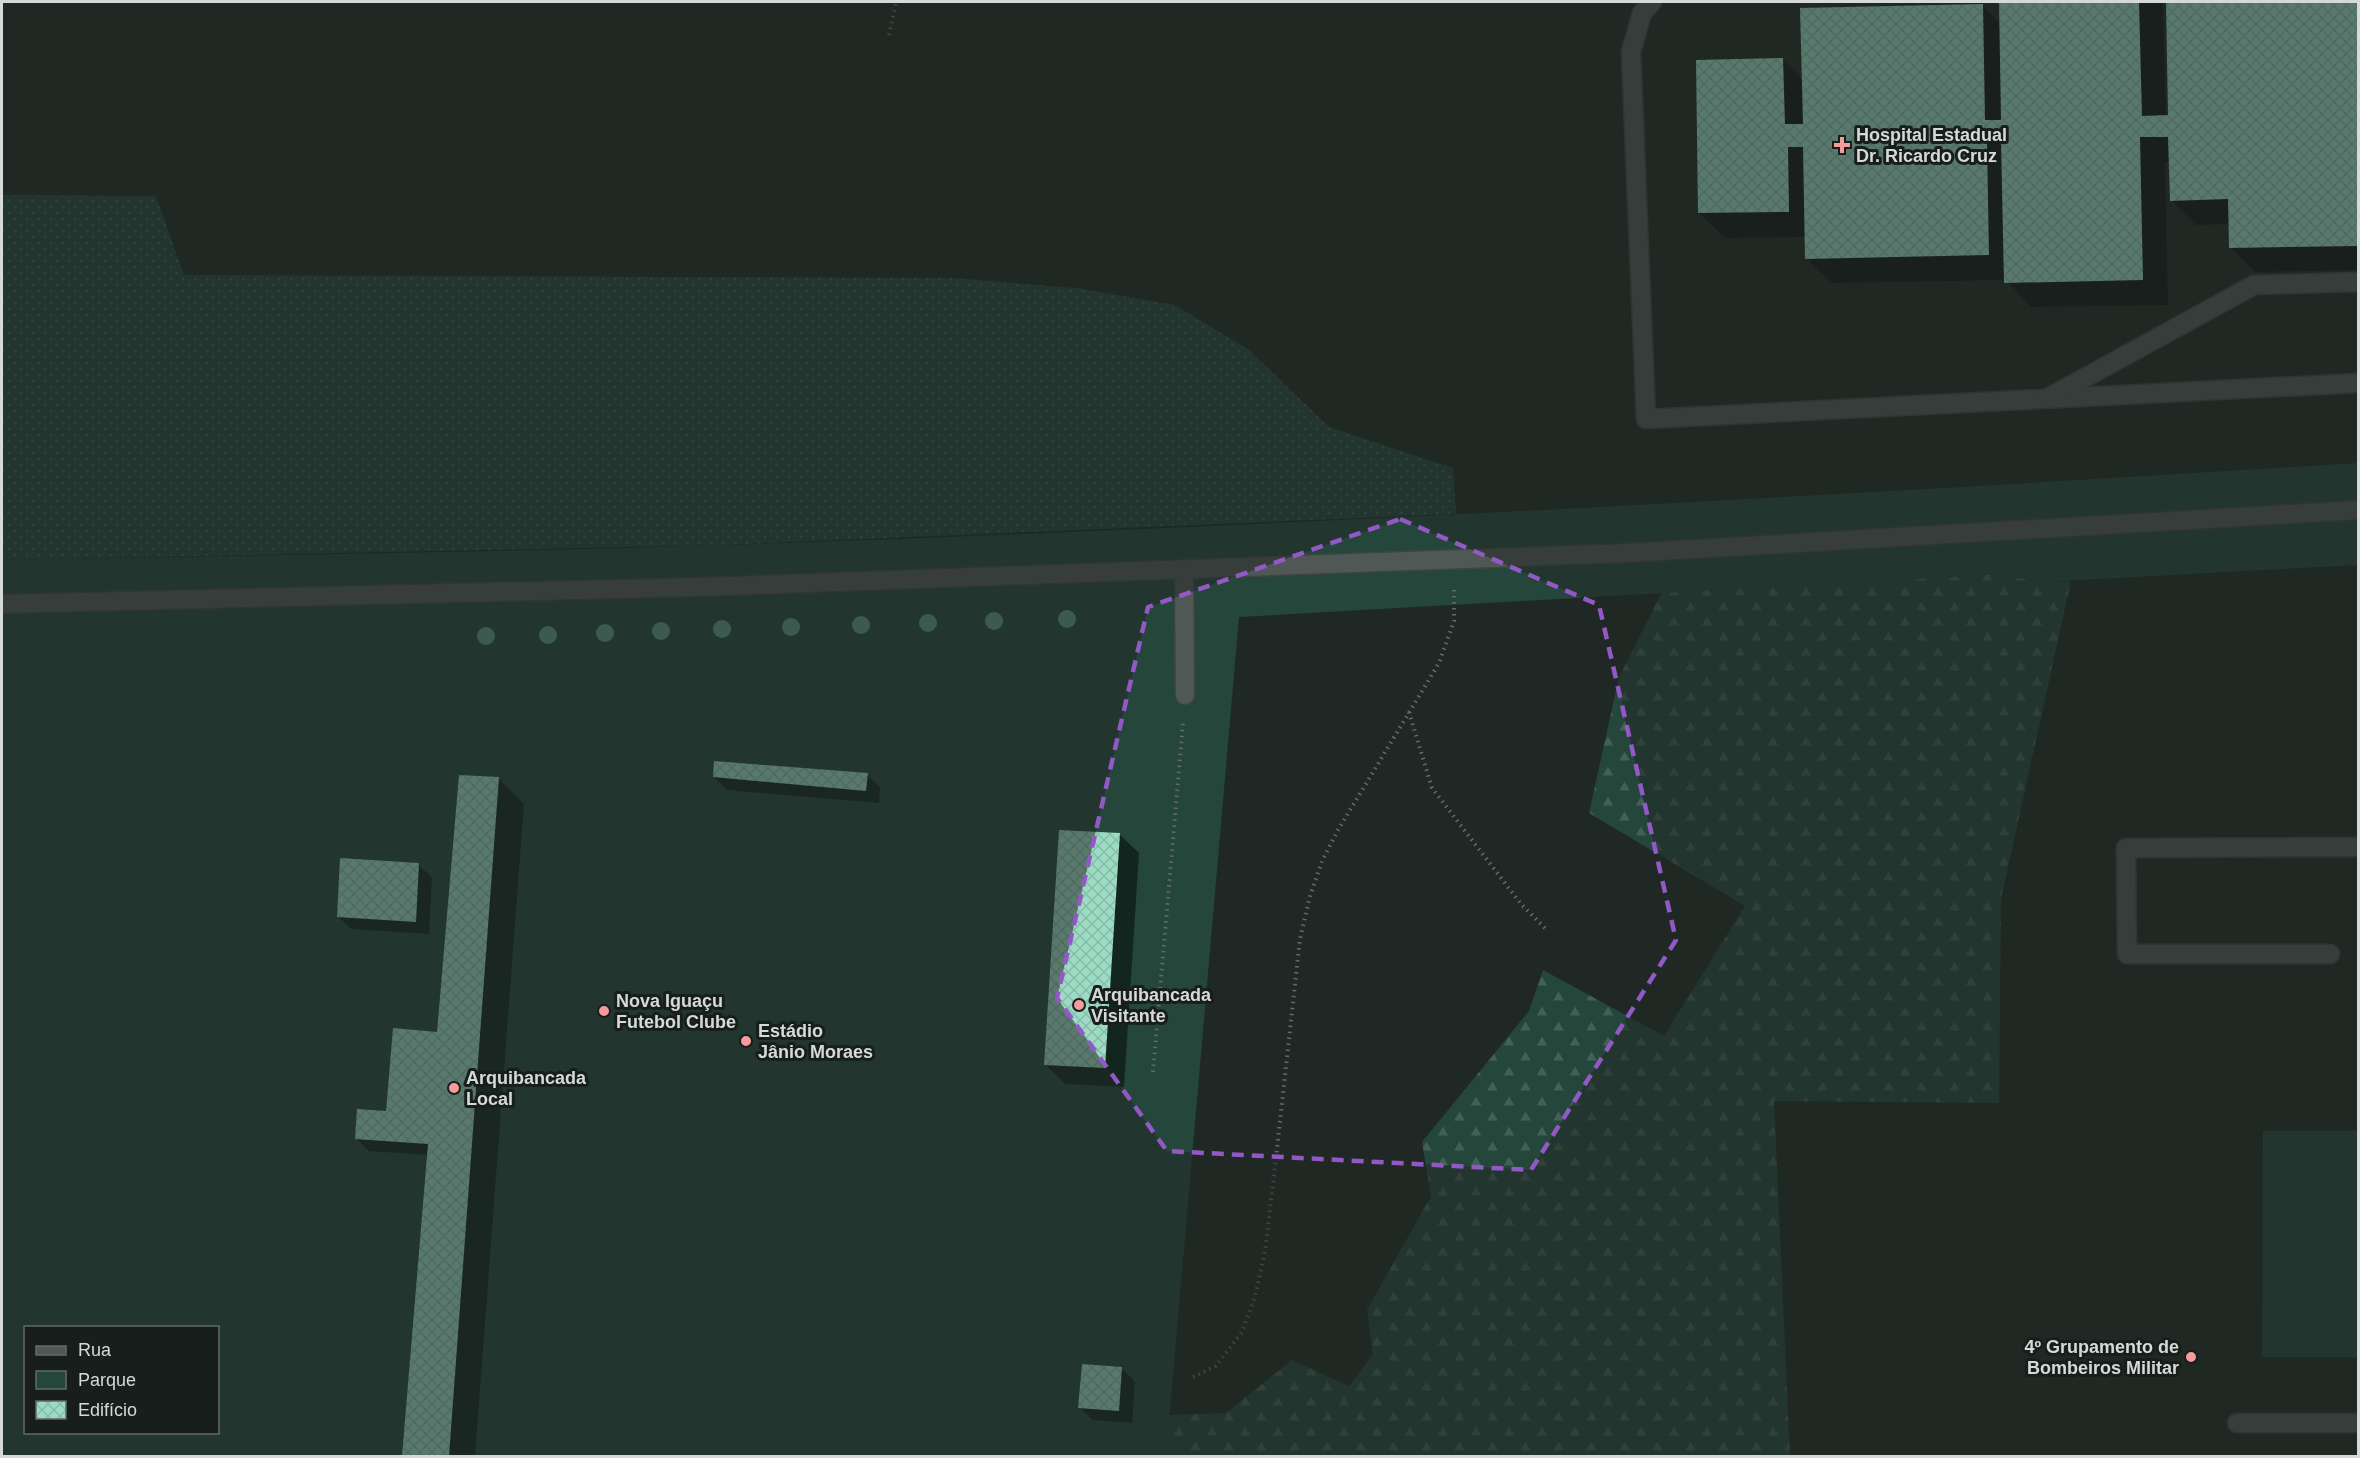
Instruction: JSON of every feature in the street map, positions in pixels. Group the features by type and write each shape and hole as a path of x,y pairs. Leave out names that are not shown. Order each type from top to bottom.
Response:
{"lane":[{"path":"1652,2 1642,13 1631,52 1646,419 2044,401 2358,383"},
{"path":"2044,401 2254,285 2358,282"},
{"path":"2,604 711,586 1627,553 2358,510"},
{"path":"1184,569 1185,695"},
{"path":"2330,954 2127,954 2127,848 2358,847"},
{"path":"2237,1423 2358,1423"}],"path":[{"path":"889,34 896,2"},
{"path":"1193,1377 1216,1366 1242,1332 1255,1297 1265,1251 1300,939 1310,896 1322,861 1338,830 1439,663 1454,621 1454,559"},
{"path":"1152,1072 1185,695"},
{"path":"1409,712 1432,788 1521,904 1547,930"}],"highlighted area":[{"path":"1400,519 1599,605 1676,940 1531,1170 1167,1151 1057,998 1148,607"}],"green space":[{"path":"2,195 156,196 184,275 952,278 1076,288 1175,305 1248,349 1329,427 1453,468 1456,514 722,545 2,560"},
{"name":"Nova Iguaçu Futebol Clube","path":"2358,463 2358,565 2042,582 1999,574 1239,617 1166,1456 2,1456 2,560 544,550 929,538 1746,499"},
{"path":"1999,574 2042,582 2071,581 2001,899 1999,1103 1774,1101 1790,1456 1166,1456 1169,1415 1226,1413 1292,1360 1349,1386 1373,1354 1367,1310 1431,1196 1422,1142 1529,1011 1543,970 1664,1036 1745,906 1589,813 1619,677 1662,592"},
{"path":"2263,1131 2358,1131 2358,1357 2262,1357"}],"building":[{"name":"Hospital Estadual Dr. Ricardo Cruz","path":"1999,2 2139,2 2142,116 2168,115 2166,2 2358,2 2358,246 2229,248 2228,199 2170,201 2168,137 2140,137 2143,280 2004,283 2001,142 1987,142 1989,255 1805,259 1803,147 1788,147 1789,212 1698,213 1696,60 1783,58 1785,124 1803,124 1800,8 1983,4 1985,120 2001,120"},
{"path":"714,761 868,773 866,791 713,777"},
{"name":"Arquibancada Local","path":"459,775 499,777 449,1456 402,1456 428,1144 355,1139 357,1109 386,1111 393,1028 437,1032"},
{"name":"Arquibancada Visitante","path":"1059,830 1120,833 1105,1068 1044,1065"},
{"path":"340,858 419,863 416,922 337,917"},
{"path":"1082,1364 1122,1367 1119,1411 1078,1408"}],"place":[{"name":"Hospital Estadual Dr. Ricardo Cruz","path":"1842,145"},
{"name":"Arquibancada Visitante","path":"1079,1005"},
{"name":"Nova Iguaçu Futebol Clube","path":"604,1011"},
{"name":"Estádio Jânio Moraes","path":"746,1041"},
{"name":"Arquibancada Local","path":"454,1088"},
{"name":"4º Grupamento de Bombeiros Militar","path":"2191,1357"}]}
